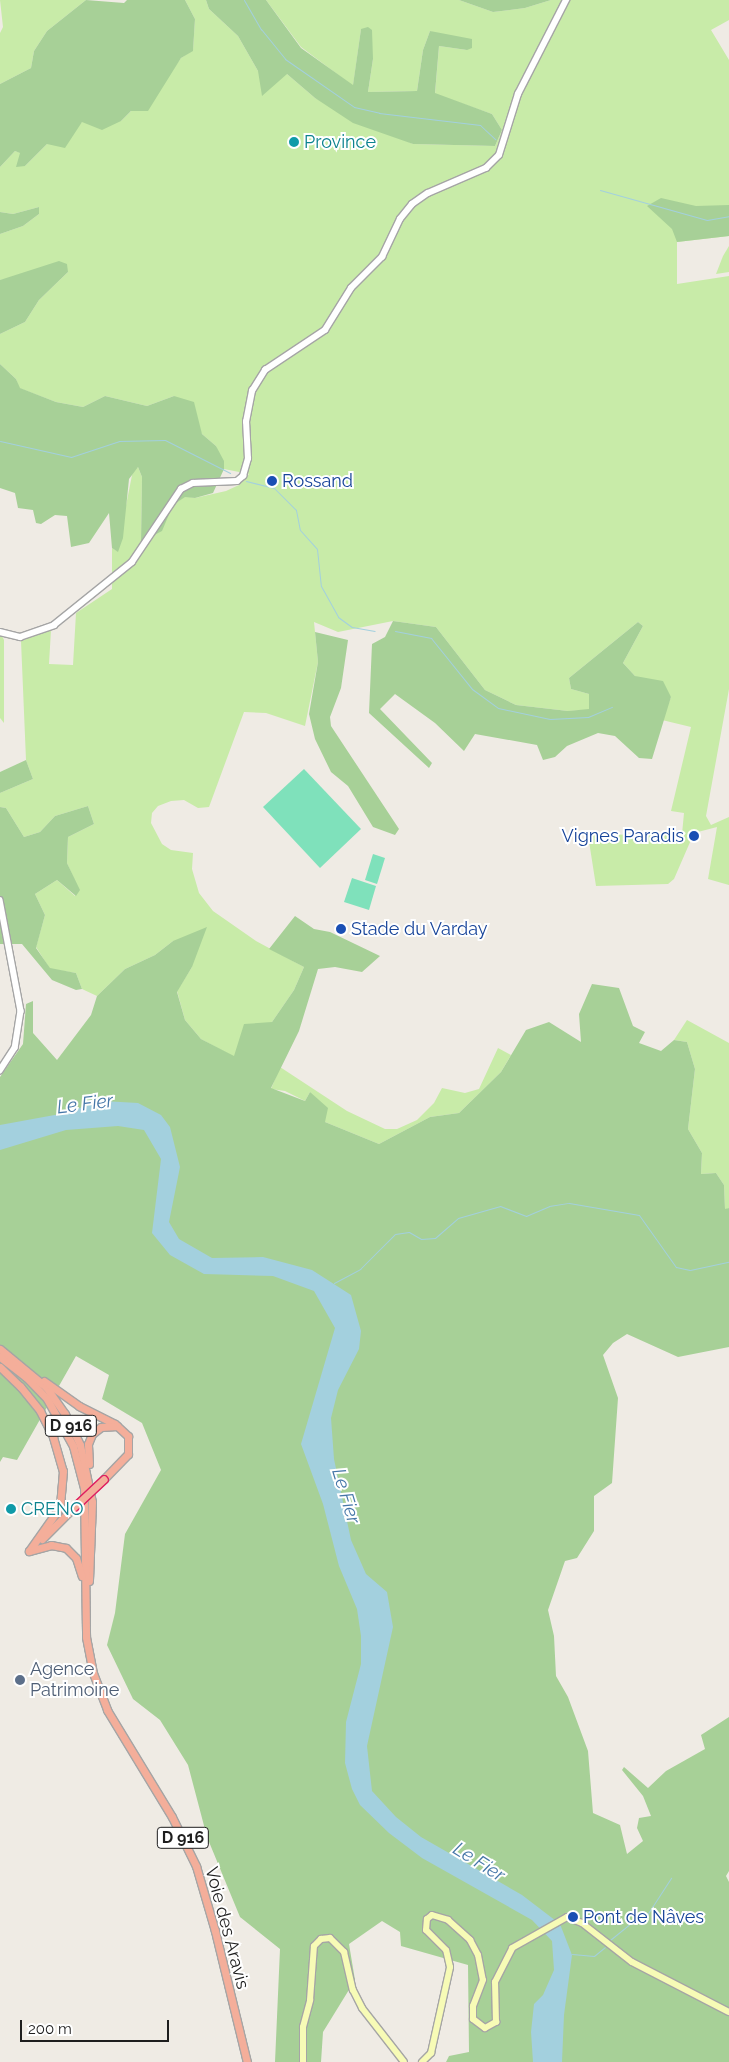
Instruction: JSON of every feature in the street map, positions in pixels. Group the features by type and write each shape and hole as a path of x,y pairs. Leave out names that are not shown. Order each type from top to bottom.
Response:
{"highway":[{"name":"Voie des Aravis","path":"0,1348 26,1367 53,1396 68,1420 83,1455 91,1491 93,1518 86,1616"},
{"name":"Voie des Aravis","path":"0,1357 26,1377 47,1399 74,1446 85,1496 84,1582 87,1647 98,1690 117,1729 181,1833 196,1866 215,1931 247,2062"},
{"path":"0,1367 29,1396 53,1437 64,1477 63,1498 58,1512 29,1551"},
{"path":"26,1367 78,1406 120,1427 129,1439 129,1452 104,1480 29,1551"},
{"path":"91,1491 89,1438 101,1427 120,1427"},
{"path":"58,1512 73,1508"},
{"path":"29,1551 48,1545 66,1548 76,1558 84,1582"}],"main road":[{"path":"422,2062 431,2053 450,1967 446,1950 426,1930 427,1919 435,1915 448,1920 470,1940 478,1955 483,1980 473,2006 473,2019 485,2028 496,2022 495,1982 503,1961 512,1948 561,1918 582,1923 632,1962 729,2012"},
{"path":"303,2062 303,2027 310,2000 314,1946 321,1939 330,1938 344,1952 352,1985 362,2008 404,2062"}],"street":[{"path":"0,632 20,637 54,624 132,562 181,489 193,483 237,480 243,476 248,459 246,422 252,391 265,370 325,330 351,288 382,257 400,220 412,204 428,193 486,168 499,155 518,94 566,0"},
{"path":"0,900 21,1011 15,1048 0,1071"}],"green space":[{"path":"0,0 86,0 47,31 34,51 31,68 0,84 0,33 3,27"},
{"path":"86,0 124,3 127,0 185,0 195,19 193,51 181,58 148,111 131,111 121,121 102,130 82,122 65,148 47,144 25,166 16,167 20,153 15,151 0,167 0,84 31,68 34,51 47,31"},
{"path":"185,0 206,0 209,9 238,36 258,71 287,74 315,98 413,144 495,146 502,130 492,114 435,94 439,46 467,50 430,31 423,50 417,91 368,92 373,59 361,29 353,86 301,47 266,0 459,0 493,12 525,8 551,0 729,0 729,20 711,30 729,60 729,236 677,242 677,284 729,276 729,689 706,816 711,825 729,817 729,885 708,879 717,827 694,833 674,879 668,884 596,886 588,835 682,834 684,813 671,811 691,727 662,720 671,697 635,676 623,663 643,626 638,622 569,678 571,689 589,694 589,710 568,711 516,705 485,690 436,627 393,621 338,632 314,622 318,662 305,726 266,713 244,712 209,807 198,808 184,800 171,801 158,806 152,813 151,823 162,844 171,850 193,853 192,869 199,893 213,911 256,941 304,967 294,990 272,1022 234,1057 201,1039 185,1020 177,991 192,967 173,941 155,955 125,969 97,996 82,989 76,973 50,969 36,947 45,915 35,894 57,880 75,896 79,890 67,863 68,837 94,824 88,806 55,816 40,832 24,837 6,808 0,807 0,793 33,779 26,760 21,641 51,630 49,664 73,665 76,613 112,589 112,548 117,551 133,470 138,467 142,477 141,541 173,505 185,496 195,498 226,491 239,485 249,474 224,469 216,446 202,434 174,396 147,406 105,396 83,407 56,402 19,388 16,379 0,364 0,334 25,322 39,300 68,272 0,280 0,234 23,226 39,214 39,207 13,214 0,212 0,167 15,151 21,153 17,166 25,166 47,144 82,122 121,121 171,72 181,58 193,50 195,19"},
{"path":"206,0 266,0 301,48 353,85 361,29 368,27 372,30 373,59 368,92 417,91 423,50 430,31 472,39 472,48 467,50 439,46 435,93 492,114 502,130 495,146 413,144 353,123 315,98 287,74 262,96 258,71 238,36 209,9"},
{"path":"459,0 551,0 525,8 493,12"},
{"path":"661,198 696,206 729,205 729,236 677,242 672,229 647,206"},
{"path":"39,207 39,214 23,226 0,234 0,212 13,214"},
{"path":"729,246 729,272 716,274 723,256"},
{"path":"59,261 67,264 68,272 39,300 25,322 0,334 0,280"},
{"path":"0,364 16,379 20,388 56,402 83,407 105,396 147,406 174,396 194,402 202,434 216,446 224,461 224,469 213,493 195,498 185,497 173,505 162,531 141,542 142,477 138,467 129,479 123,538 118,552 112,548 109,513 89,543 71,547 67,516 55,515 41,524 36,523 33,510 18,508 15,493 0,488"},
{"path":"393,621 436,627 485,690 516,705 568,711 589,709 589,694 571,689 569,678 638,622 643,626 623,663 635,676 663,681 671,697 652,759 639,758 615,736 598,733 567,746 555,757 543,760 537,745 475,734 464,751 435,723 395,694 380,709 432,763 429,768 369,713 372,644 385,637"},
{"path":"0,632 4,640 4,723 0,718"},
{"path":"315,632 348,640 341,688 330,717 331,726 399,829 395,835 373,827 348,786 331,772 315,739 309,714 318,662"},
{"path":"26,760 33,779 0,793 0,772"},
{"path":"304,769 361,829 320,868 263,807"},
{"path":"88,806 94,824 68,837 67,863 80,890 76,896 57,880 35,894 45,915 36,948 50,968 76,973 82,989 76,990 52,980 22,944 0,944 0,807 6,808 24,837 40,832 55,816"},
{"path":"373,854 385,858 377,884 365,880"},
{"path":"352,878 376,886 369,910 344,902"},
{"path":"295,916 314,929 330,932 380,956 362,972 335,967 318,969 299,1031 271,1088 305,1101 310,1092 328,1108 325,1122 379,1144 430,1117 459,1113 501,1072 526,1030 549,1022 581,1042 579,1014 592,984 619,988 633,1026 645,1032 639,1043 661,1051 674,1040 687,1042 695,1069 688,1129 702,1153 701,1174 716,1173 724,1185 725,1209 729,1208 729,1347 678,1357 627,1334 613,1343 603,1355 618,1398 612,1483 594,1496 594,1531 577,1558 565,1561 548,1610 554,1636 556,1676 568,1697 588,1751 593,1813 620,1825 627,1854 643,1841 637,1828 639,1818 651,1816 643,1796 622,1770 624,1767 648,1788 666,1771 705,1749 701,1735 729,1717 729,1871 726,1876 729,1882 729,2062 446,2062 449,2056 469,2052 468,1965 401,1946 400,1932 382,1921 349,1944 355,1980 323,2032 321,2062 275,2062 280,1949 240,1917 207,1837 188,1765 160,1720 133,1699 107,1645 115,1613 125,1534 161,1470 142,1423 102,1399 109,1375 76,1356 17,1460 3,1457 0,1462 0,1077 23,1044 26,1004 33,1001 33,1033 57,1060 91,1015 97,996 125,969 155,955 173,941 207,927 192,967 177,992 185,1020 201,1039 234,1056 244,1024 272,1022 294,990 304,967 269,949"},
{"path":"687,1020 729,1043 729,1208 725,1210 724,1185 716,1173 701,1174 702,1153 688,1129 695,1069 687,1042 674,1040"},
{"path":"498,1048 511,1055 501,1072 459,1113 430,1117 379,1144 325,1122 310,1092 305,1101 285,1091 271,1089 280,1067 347,1111 385,1129 397,1129 417,1120 434,1103 442,1088 465,1093 479,1089"}],"water":[{"path":"103,1101 138,1103 161,1115 170,1127 180,1167 169,1222 179,1239 212,1258 263,1257 312,1270 351,1295 361,1331 359,1349 338,1390 331,1418 334,1459 351,1540 366,1574 387,1592 393,1627 367,1746 372,1791 396,1817 421,1837 522,1895 560,1924 572,1955 564,2015 562,2062 533,2062 531,2032 534,2004 543,1995 554,1970 552,1941 532,1920 422,1858 389,1833 360,1805 352,1789 345,1763 346,1722 361,1664 361,1636 357,1609 339,1566 323,1504 301,1444 335,1328 314,1291 273,1276 204,1274 170,1255 152,1233 161,1159 144,1130 118,1126 66,1130 0,1150 0,1125 60,1114"}],"waterway":[{"path":"244,0 261,29 285,59 354,107 379,113 480,125 495,139"},
{"path":"600,190 707,220 729,216"},
{"path":"0,441 71,457 119,441 165,440 230,473"},
{"path":"246,481 274,488 296,510 300,530 317,549 321,586 338,617 352,627 375,631"},
{"path":"395,631 431,638 472,689 498,708 550,719 588,717 612,707"},
{"path":"334,1283 360,1269 395,1234 409,1232 421,1239 435,1238 458,1218 500,1206 526,1216 549,1206 569,1203 639,1215 676,1267 690,1270 729,1262"},
{"path":"610,1940 630,1924 645,1918 671,1878"},
{"path":"572,1954 594,1956 605,1947"}],"place":[{"name":"Province","path":"294,142"},
{"name":"Rossand","path":"272,481"},
{"name":"Vignes Paradis","path":"694,836"},
{"name":"Stade du Varday","path":"341,929"},
{"name":"CRENO","path":"11,1509"},
{"name":"Agence Patrimoine","path":"20,1680"},
{"name":"Pont de Nâves","path":"573,1917"}],"water label":[{"name":"Le Fier","path":"85,1104"},
{"name":"Le Fier","path":"346,1496"},
{"name":"Le Fier","path":"479,1862"}]}
